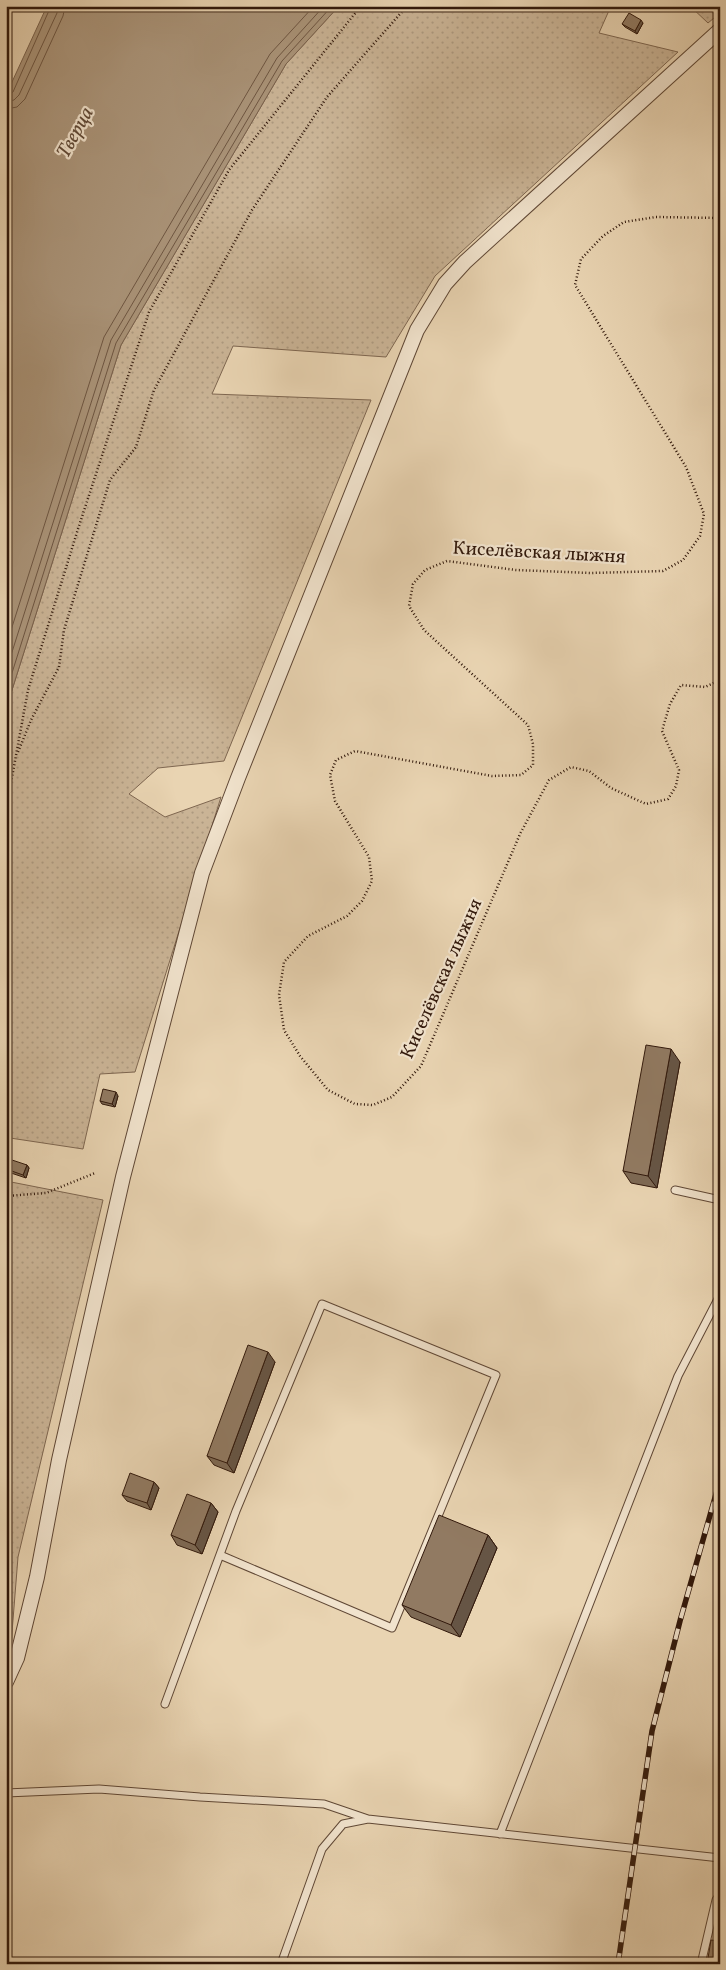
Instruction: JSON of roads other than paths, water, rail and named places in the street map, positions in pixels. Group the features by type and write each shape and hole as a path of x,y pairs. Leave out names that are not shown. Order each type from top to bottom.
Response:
{"street":[{"path":"6,1682 17,1658 37,1577 59,1460 123,1177 202,873 238,778 417,330 445,284 465,262 720,30"}],"lane":[{"path":"675,1190 720,1200"},
{"path":"500,1834 678,1376 720,1295"},
{"path":"165,1704 236,1511 322,1304 496,1375 392,1628 220,1556"},
{"path":"6,1793 99,1789 200,1798 324,1804 368,1819 720,1858"},
{"path":"281,1964 322,1849 343,1824 368,1819"},
{"path":"701,1964 716,1900 720,1894"}],"water":[{"name":"Тверца","path":"47,6 339,6 286,64 121,345 6,709 6,95"}],"railway":[{"path":"618,1964 652,1731 680,1621 720,1480"}]}
